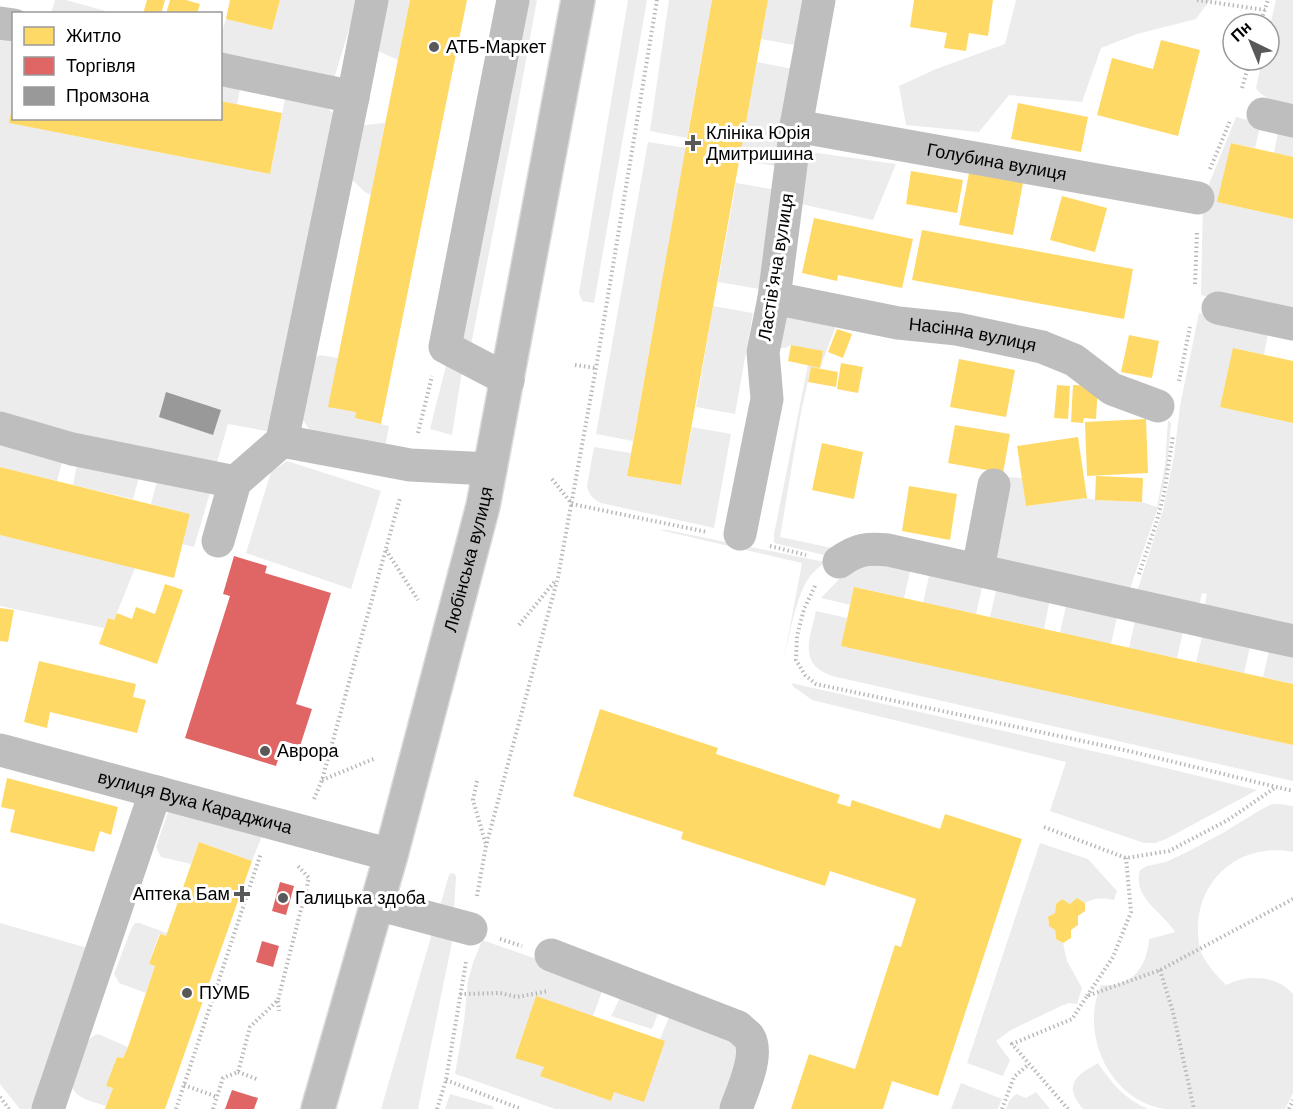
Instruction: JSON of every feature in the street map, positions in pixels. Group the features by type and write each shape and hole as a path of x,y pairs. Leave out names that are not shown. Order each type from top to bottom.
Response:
{"main road":[{"path":"218,541 235,482 282,441 372,0"},
{"path":"508,380 445,347 513,0"},
{"name":"Любінська вулиця","path":"318,1109 391,855 483,506 578,0"},
{"name":"Ластівʼяча вулиця","path":"740,534 767,399 763,352 774,298 796,126 819,0"},
{"path":"222,69 353,98"},
{"name":"Голубина вулиця","path":"796,126 1198,198"},
{"name":"Насінна вулиця","path":"774,298 898,323 957,329 1042,347 1074,360 1112,389 1158,406"},
{"path":"1218,308 1293,324"},
{"path":"0,428 72,449 235,482"},
{"path":"282,441 410,465 490,469"},
{"path":"978,569 994,485"},
{"path":"839,562 851,553 871,548 888,549 1293,640"},
{"name":"вулиця Вука Караджича","path":"0,750 391,855"},
{"path":"48,1109 157,792"},
{"path":"377,904 471,930"},
{"path":"551,955 738,1027 750,1038 753,1051 751,1065 736,1109"}],"path":[{"path":"437,1109 446,1080 486,846 558,577 596,369 657,0"},
{"path":"1197,0 1265,10 1268,0"},
{"path":"1198,198 1257,111 1252,72"},
{"path":"575,365 596,369"},
{"path":"552,479 572,504 715,534 727,531 762,538 772,547 839,562"},
{"path":"311,807 322,780 385,549 418,600"},
{"path":"839,562 815,585 804,609 797,636 796,660 805,675 816,684 1130,752 1293,791"},
{"path":"519,625 558,577"},
{"path":"322,780 376,758"},
{"path":"477,782 473,800 486,846"},
{"path":"1044,827 1126,858 1168,851 1228,820 1276,787"},
{"path":"176,1109 264,843"},
{"path":"1068,1109 1012,1044 1072,1019 1113,957 1131,912 1126,858"},
{"path":"279,1011 278,1000 309,878 298,867 296,861"},
{"path":"1087,996 1160,970 1293,899"},
{"path":"471,930 551,955"},
{"path":"1160,970 1173,1012 1194,1109"},
{"path":"460,994 500,993 517,997 555,991"},
{"path":"238,1072 250,1027 278,1000"},
{"path":"1002,1109 1014,1077 1029,1064"},
{"path":"213,1109 223,1077 238,1072 259,1080"},
{"path":"446,1080 521,1109"},
{"path":"184,1085 217,1097"},
{"path":"0,1097 9,1109"},
{"path":"1289,1109 1293,1100"}],"shaded area":[{"path":"55,0 66,0 109,12 51,12"},
{"path":"280,0 358,0 333,82 222,60 222,31 226,19 272,30"},
{"path":"386,0 410,0 398,60 374,49"},
{"path":"524,0 537,0 471,345 454,345"},
{"path":"628,0 647,0 594,303 582,301 579,293"},
{"path":"669,0 712,0 687,138 650,131"},
{"path":"768,0 808,0 800,46 761,39"},
{"path":"1016,0 1210,0 1196,19 1137,34 1101,48 1082,102 1009,95 979,132 906,125 899,86 936,69 1005,44"},
{"path":"1276,0 1293,0 1293,104 1267,98 1256,88 1259,72 1281,72 1281,12 1273,12"},
{"path":"0,37 12,38 10,123 270,174 286,94 320,102 333,113 336,133 272,432 228,424 215,469 0,419"},
{"path":"757,62 798,70 781,167 739,160"},
{"path":"222,79 241,83 237,105 222,101"},
{"path":"1236,117 1261,123 1255,148 1231,143 1218,202 1293,219 1293,316 1201,295 1203,199"},
{"path":"385,123 371,195 346,174 356,126"},
{"path":"1279,127 1293,130 1293,157 1274,153"},
{"path":"648,142 686,148 633,441 596,434"},
{"path":"803,151 896,164 873,220 801,204"},
{"path":"736,183 777,190 759,289 718,282"},
{"path":"713,306 753,313 735,414 696,407"},
{"path":"780,313 838,320 820,368 811,368 801,412 780,537 832,548 824,555 774,543 810,349 791,345 777,348"},
{"path":"1199,313 1269,328 1264,355 1234,348 1221,407 1293,423 1293,635 1203,614 1207,594 1202,593 1197,613 1135,598 1163,510 1174,456 1180,406"},
{"path":"320,355 338,358 356,412 355,418 389,426 385,448 311,432 297,411 312,359"},
{"path":"448,358 463,364 452,435 430,429"},
{"path":"1168,420 1171,423 1167,470 1158,508 1127,597 1000,564 992,549 1006,477 1022,478 1026,506 1087,498 1142,502 1157,507 1165,465"},
{"path":"692,427 731,434 714,528 601,503 590,494 587,486 594,447 631,453 627,476 681,485"},
{"path":"0,438 64,455 57,481 0,467"},
{"path":"78,458 141,470 133,499 73,485"},
{"path":"287,461 381,491 351,589 246,553 271,472"},
{"path":"159,473 212,486 194,547 182,544 190,514 151,504"},
{"path":"660,530 825,562 805,583 793,620 782,669 802,563"},
{"path":"0,535 135,568 114,620 108,618 104,628 0,606"},
{"path":"860,562 912,563 904,598 854,587 851,605 821,598 846,572"},
{"path":"931,567 984,579 976,614 923,603"},
{"path":"998,582 1051,594 1044,629 990,617"},
{"path":"1068,597 1119,608 1111,644 1060,633"},
{"path":"816,611 847,618 842,645 1293,745 1293,781 830,675 818,669 809,655"},
{"path":"1137,612 1185,623 1177,658 1129,648"},
{"path":"1204,627 1252,638 1244,673 1196,663"},
{"path":"1271,642 1293,647 1293,684 1263,677"},
{"path":"791,683 1257,790 1166,839 1155,843 1144,843 1050,811 1066,762 812,700"},
{"path":"171,803 266,826 252,861 199,842 191,864 161,857 156,847"},
{"path":"1272,804 1293,806 1293,852 1275,850 1258,852 1243,857 1229,866 1207,890 1201,906 1198,938 1206,961 1226,985 1243,979 1261,978 1278,983 1293,994 1293,1093 1285,1109 1165,1109 1146,1103 1129,1093 1115,1079 1104,1062 1097,1044 1094,1024 1095,1004 1101,985 1121,983 1136,974 1145,959 1149,939 1175,932 1140,889 1140,870 1166,862 1191,850"},
{"path":"1040,843 1088,859 1117,891 1114,900 1099,898 1085,903 1077,898 1070,904 1062,899 1056,904 1055,913 1048,918 1049,926 1055,930 1056,939 1063,943 1067,961 1082,988 1077,1004 1069,1003 1061,1006 1011,1030 996,1041 1010,1060 1003,1076 967,1063"},
{"path":"451,873 456,877 452,942 418,1109 381,1109 449,875"},
{"path":"0,923 91,949 37,1109 20,1109 0,1084"},
{"path":"135,923 167,933 166,936 159,934 149,964 155,966 146,993 119,983 114,974"},
{"path":"482,940 605,983 593,1016 536,997 515,1057 544,1067 541,1076 611,1101 614,1092 660,1039 672,1010 739,1041 727,1109 555,1109 455,1074 468,980"},
{"path":"621,996 661,1006 652,1029 611,1016"},
{"path":"98,1034 128,1047 123,1058 117,1057 107,1086 113,1088 106,1106 81,1097 72,1086 89,1040"},
{"path":"1098,1063 1120,1090 1133,1101 1148,1109 1083,1109 1074,1094 1074,1082 1083,1072"},
{"path":"961,1083 1002,1099 998,1109 951,1109"},
{"path":"1036,1092 1050,1109 1006,1109 1009,1101 1016,1094 1026,1098"},
{"path":"450,1094 492,1106 494,1109 445,1109"}],"building: Житло":[{"path":"147,0 165,0 162,12 144,12"},
{"path":"170,0 186,0 200,4 198,12 167,12"},
{"path":"230,0 280,0 272,30 226,19"},
{"path":"410,0 467,0 381,424 355,418 356,412 328,407"},
{"path":"712,0 768,0 681,485 627,476"},
{"path":"914,0 993,0 988,36 969,33 966,51 944,48 947,33 910,27"},
{"path":"1161,40 1200,50 1178,136 1097,115 1112,58 1153,69"},
{"path":"222,101 282,113 270,174 9,123 12,108 12,120 222,120"},
{"path":"1018,103 1088,117 1081,152 1011,139"},
{"path":"1231,143 1293,157 1293,219 1217,202"},
{"path":"911,171 963,180 957,213 906,204"},
{"path":"969,173 1023,183 1013,235 959,225"},
{"path":"1062,196 1107,208 1095,252 1050,240"},
{"path":"814,218 913,239 902,288 838,275 837,281 802,273"},
{"path":"922,230 1133,269 1124,319 912,280"},
{"path":"837,329 852,334 843,358 828,352"},
{"path":"1129,335 1159,341 1152,378 1121,372"},
{"path":"791,345 823,351 820,368 788,361"},
{"path":"1233,348 1293,361 1293,423 1220,407"},
{"path":"959,359 1015,370 1006,417 950,407"},
{"path":"841,363 863,367 858,393 837,389"},
{"path":"811,367 838,372 836,387 808,382"},
{"path":"1057,385 1070,386 1068,419 1054,418"},
{"path":"1073,385 1098,386 1096,419 1084,418 1083,423 1071,422"},
{"path":"1146,419 1148,473 1087,476 1085,422"},
{"path":"955,425 1010,434 1003,473 948,463"},
{"path":"1078,437 1087,498 1026,506 1017,446"},
{"path":"822,443 863,452 854,499 812,490"},
{"path":"0,467 190,514 174,578 0,535"},
{"path":"1096,476 1143,478 1142,502 1095,500"},
{"path":"909,486 957,494 950,540 902,531"},
{"path":"165,584 183,590 157,664 99,644 108,618 114,620 117,613 132,619 136,607 155,614"},
{"path":"854,587 1293,684 1293,745 841,646"},
{"path":"0,608 14,610 8,642 0,641"},
{"path":"39,661 136,684 133,697 146,700 137,733 50,712 47,728 24,722"},
{"path":"600,709 718,748 716,754 840,795 837,803 850,807 852,800 940,829 945,814 1022,839 938,1096 892,1081 883,1109 791,1109 809,1054 855,1069 895,945 901,947 916,899 830,871 825,886 681,839 683,832 573,796"},
{"path":"7,778 118,807 111,835 100,831 94,852 10,832 15,810 1,807"},
{"path":"199,842 252,861 165,1109 105,1109 113,1088 106,1086 117,1057 123,1058 128,1047 155,966 149,964 160,934 166,936"},
{"path":"1077,898 1085,903 1085,911 1078,916 1078,925 1071,930 1071,938 1063,943 1056,939 1055,930 1049,926 1048,917 1055,913 1056,904 1062,899 1070,904"},
{"path":"536,996 665,1041 644,1102 614,1092 611,1101 540,1076 544,1067 515,1058"}],"building: Торгівля":[{"path":"234,556 267,566 265,573 331,593 296,704 312,709 300,746 284,741 276,766 185,738 230,596 223,594"},
{"name":"Галицька здоба","path":"280,882 294,886 286,915 272,911"},
{"path":"262,941 279,946 273,967 256,962"},
{"path":"232,1090 258,1098 254,1109 225,1109"}],"building: Промзона":[{"path":"166,392 221,410 213,435 159,417"}],"place":[{"name":"АТБ-Маркет","path":"434,47"},
{"name":"Клініка Юрія Дмитришина","path":"693,143"},
{"name":"Аврора","path":"265,751"},
{"name":"Аптека Бам","path":"242,894"},
{"name":"Галицька здоба","path":"283,898"},
{"name":"ПУМБ","path":"187,993"}]}
